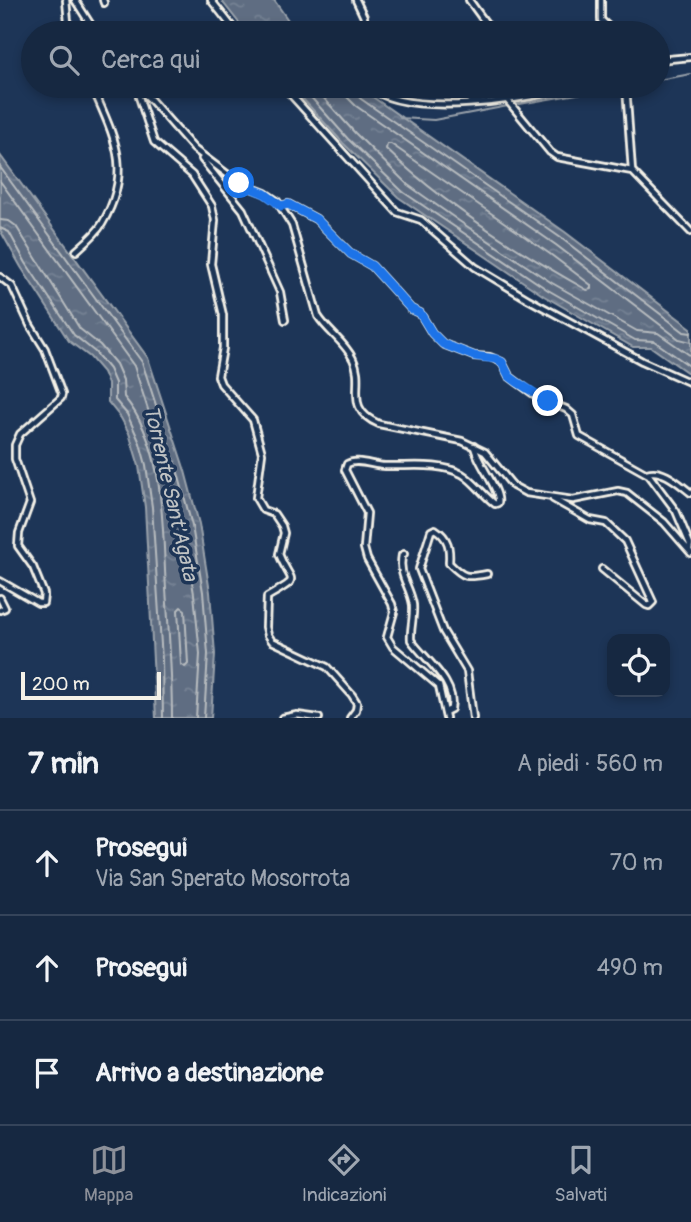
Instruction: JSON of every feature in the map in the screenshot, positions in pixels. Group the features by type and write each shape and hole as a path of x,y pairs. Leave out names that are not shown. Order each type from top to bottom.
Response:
{"street":[{"path":"66,0 68,21"},
{"path":"75,0 88,21"},
{"path":"211,0 228,21"},
{"path":"356,0 364,21"},
{"path":"469,0 484,21"},
{"path":"601,0 602,21"},
{"path":"670,58 691,57"},
{"path":"76,251 102,225 120,173 117,144 97,98"},
{"path":"139,98 154,142 192,175 212,206 215,219 211,264 223,315 223,348 218,376 221,384 253,420 262,464 256,498 263,510 274,514 282,526 284,533 279,554 291,574 291,581 287,586 267,597 268,635 272,641 333,672 356,703 356,710 350,718"},
{"path":"148,98 195,149 243,210 280,292 285,320"},
{"path":"294,98 397,212 421,220 475,267 528,299 642,361 691,383"},
{"path":"389,98 402,102 477,104 525,98"},
{"path":"468,103 483,98"},
{"path":"628,98 632,171"},
{"path":"508,102 557,157 632,171 691,232"},
{"path":"195,149 239,183 265,194 281,206 292,225 318,316 325,328 355,361 356,398 367,419 474,445 490,457 513,486 526,493 573,500 618,491 627,493 664,522 690,552"},
{"path":"281,206 288,204 298,207 316,219 351,254 372,266 411,309 420,313 432,333 443,344 474,356 490,357 502,362 509,376 517,382 539,398 566,409 573,415 579,436 646,473 676,511 690,544 690,552"},
{"path":"0,277 12,286 49,358 62,394 61,398 20,434 15,445 15,459 30,503 24,514 18,546 33,567 44,594 43,603 38,603 0,581"},
{"path":"446,718 439,686 393,647 387,637 394,612 393,604 367,558 364,548 367,513 345,470 347,464 352,461 382,466 444,468 460,473 495,504 498,503 498,494 480,464 474,445"},
{"path":"646,473 653,471 665,475 691,493"},
{"path":"552,498 590,520 606,523 625,541 653,602 649,606 646,605 602,569"},
{"path":"473,718 467,671 443,631 419,569 430,531 435,529 443,534 448,542 449,563 460,574 469,578 487,573"},
{"path":"404,554 400,569 411,596 411,640 441,676 449,692 453,703 451,709 445,712"},
{"path":"0,598 5,608 0,610"},
{"path":"282,718 297,715 319,718"}],"water":[{"path":"221,0 274,0 289,21 238,21"},
{"path":"302,98 374,98 565,232 691,328 691,375 651,347 633,347 544,296 398,197"},
{"name":"Torrente Sant'Agata","path":"0,155 148,358 185,471 199,524 210,592 215,654 211,718 156,718 145,507 139,466 129,433 108,402 108,384 103,372 90,357 69,341 0,230"}],"waterway":[{"path":"670,78 691,74"},
{"path":"514,105 554,98"},
{"path":"400,118 434,120 508,106"}],"route":[{"path":"239,183 265,194 281,206 288,204 298,207 316,219 351,254 372,266 386,279 411,309 420,313 432,333 443,344 474,356 490,357 502,362 509,376 539,398 548,401"}]}
